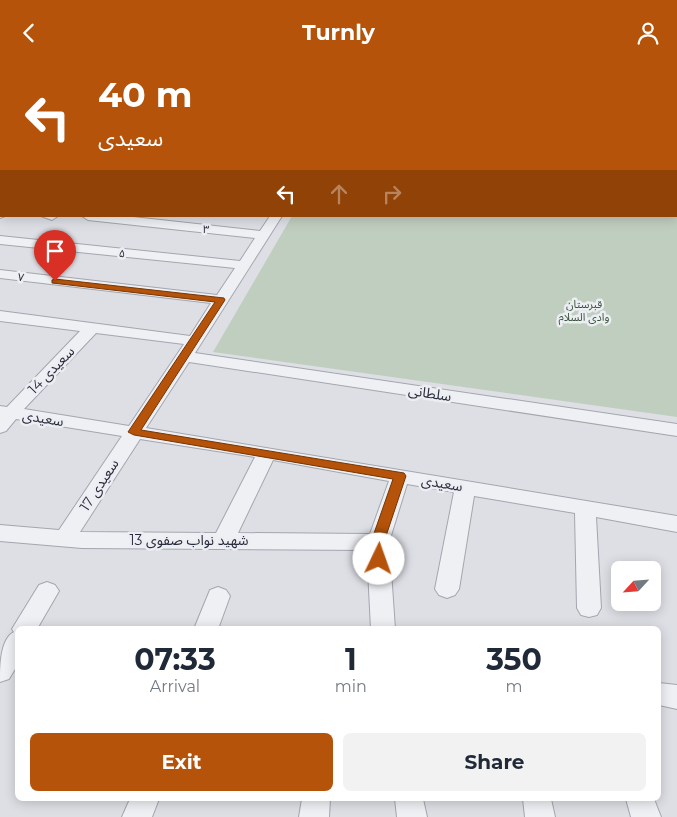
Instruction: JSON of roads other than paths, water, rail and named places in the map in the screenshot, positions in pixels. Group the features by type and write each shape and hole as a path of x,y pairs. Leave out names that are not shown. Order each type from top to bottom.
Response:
{"street":[{"name":"۳","path":"97,217 263,235"},
{"path":"134,432 275,217"},
{"name":"۵","path":"0,240 243,265"},
{"name":"۷","path":"0,274 220,300"},
{"path":"0,316 194,341"},
{"name":"سعیدی 14","path":"4,417 92,328"},
{"name":"سلطانی","path":"184,356 677,430"},
{"name":"سعیدی","path":"4,417 134,432 677,523"},
{"name":"سعیدی 17","path":"65,538 134,432"},
{"path":"223,541 266,453"},
{"path":"383,626 378,542 400,476"},
{"path":"447,589 465,487"},
{"path":"585,507 589,608"},
{"name":"شهید نواب صفوی 13","path":"0,533 65,538 378,542"},
{"path":"26,626 47,591"},
{"path":"207,626 218,596"},
{"path":"0,671 15,646"},
{"path":"661,694 677,697"},
{"path":"137,817 143,801"},
{"path":"314,817 316,801"},
{"path":"409,801 412,817"},
{"path":"537,801 540,817"},
{"path":"641,801 646,817"}],"park label":[{"name":"قبرستان وادی السلام","path":"584,310"}]}
